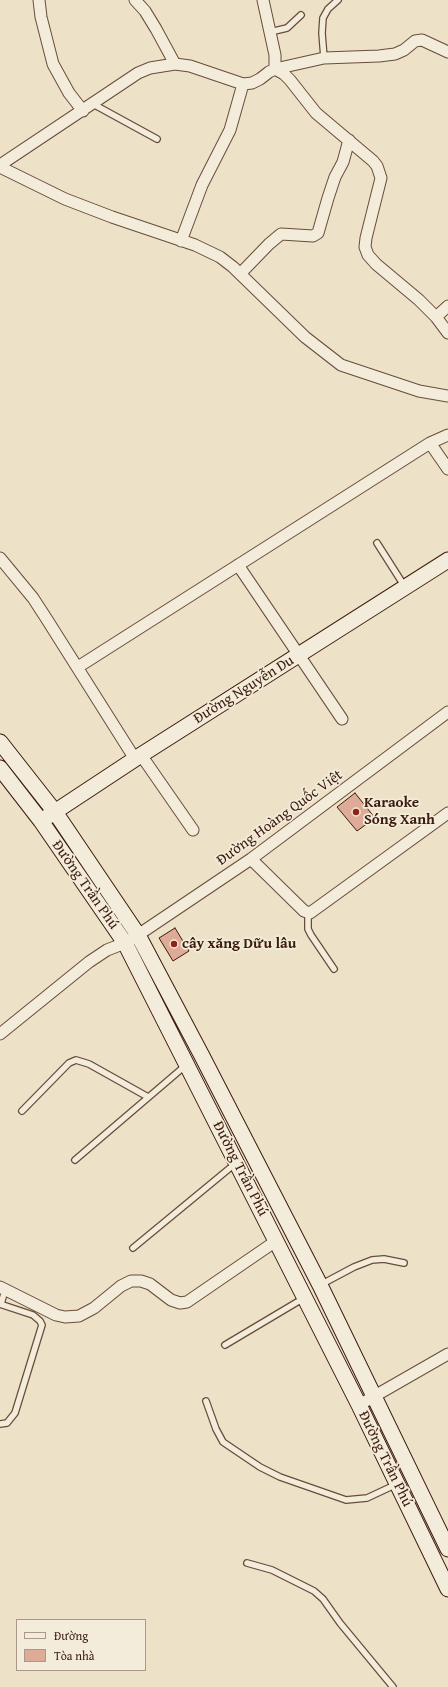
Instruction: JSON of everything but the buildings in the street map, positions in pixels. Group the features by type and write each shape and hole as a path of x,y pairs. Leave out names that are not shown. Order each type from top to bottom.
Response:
{"main road":[{"name":"Đường Nguyễn Du","path":"41,821 138,757 448,560"},
{"name":"Đường Trần Phú","path":"0,742 55,812 138,935 320,1285 448,1549"},
{"name":"Đường Trần Phú","path":"0,768 41,821 125,943 276,1241 448,1589"}],"street":[{"path":"39,0 41,17 53,64 69,93 83,111"},
{"path":"135,0 156,29 175,64"},
{"path":"263,0 275,54 275,69"},
{"path":"448,52 422,40 415,42 404,50 395,54 324,58 275,69 252,83 243,84 190,66 175,64 150,68 138,74 0,166 65,199 181,241 220,257 306,337 341,365 419,391 448,396"},
{"path":"275,69 284,74 290,80 316,113 373,160 380,171 381,178 366,238 365,247 368,255 376,264 419,300 448,332"},
{"path":"181,241 202,185 230,130 243,84"},
{"path":"240,274 269,244 281,234 313,236 318,233 330,191 343,162 349,140"},
{"path":"436,317 448,306"},
{"path":"78,667 430,443 448,436"},
{"path":"430,443 448,469"},
{"path":"0,558 33,598 138,757 193,830"},
{"path":"238,565 342,719"},
{"name":"Đường Hoàng Quốc Việt","path":"0,1034 89,962 107,950 125,943 138,935 251,859 448,712"},
{"path":"251,859 304,911 308,913 448,813"},
{"path":"2,1288 56,1315 65,1317 79,1316 94,1308 121,1286 131,1281 141,1281 150,1284 171,1300 180,1303 187,1302 276,1241"},
{"path":"358,1405 448,1354"}],"lane":[{"path":"324,58 322,33 323,18 328,9 338,0"},
{"path":"270,32 287,28 300,15"},
{"path":"93,104 157,139"},
{"path":"377,543 405,587"},
{"path":"308,913 308,929 334,969"},
{"path":"22,1111 69,1063 76,1060 89,1064 148,1097"},
{"path":"75,1160 187,1064"},
{"path":"133,1248 236,1163"},
{"path":"320,1285 354,1267 372,1260 384,1259 404,1263"},
{"path":"0,1424 7,1423 15,1414 42,1328 40,1321 33,1315 0,1304 2,1288"},
{"path":"226,1345 304,1298"},
{"path":"206,1401 216,1429 223,1442 260,1467 280,1477 346,1500 367,1498 397,1484"},
{"path":"247,1563 272,1570 304,1584 314,1591 323,1599 340,1623 393,1687"}],"place":[{"name":"Karaoke Sóng Xanh","path":"356,812"},
{"name":"cây xăng Dữu lâu","path":"174,944"}]}
